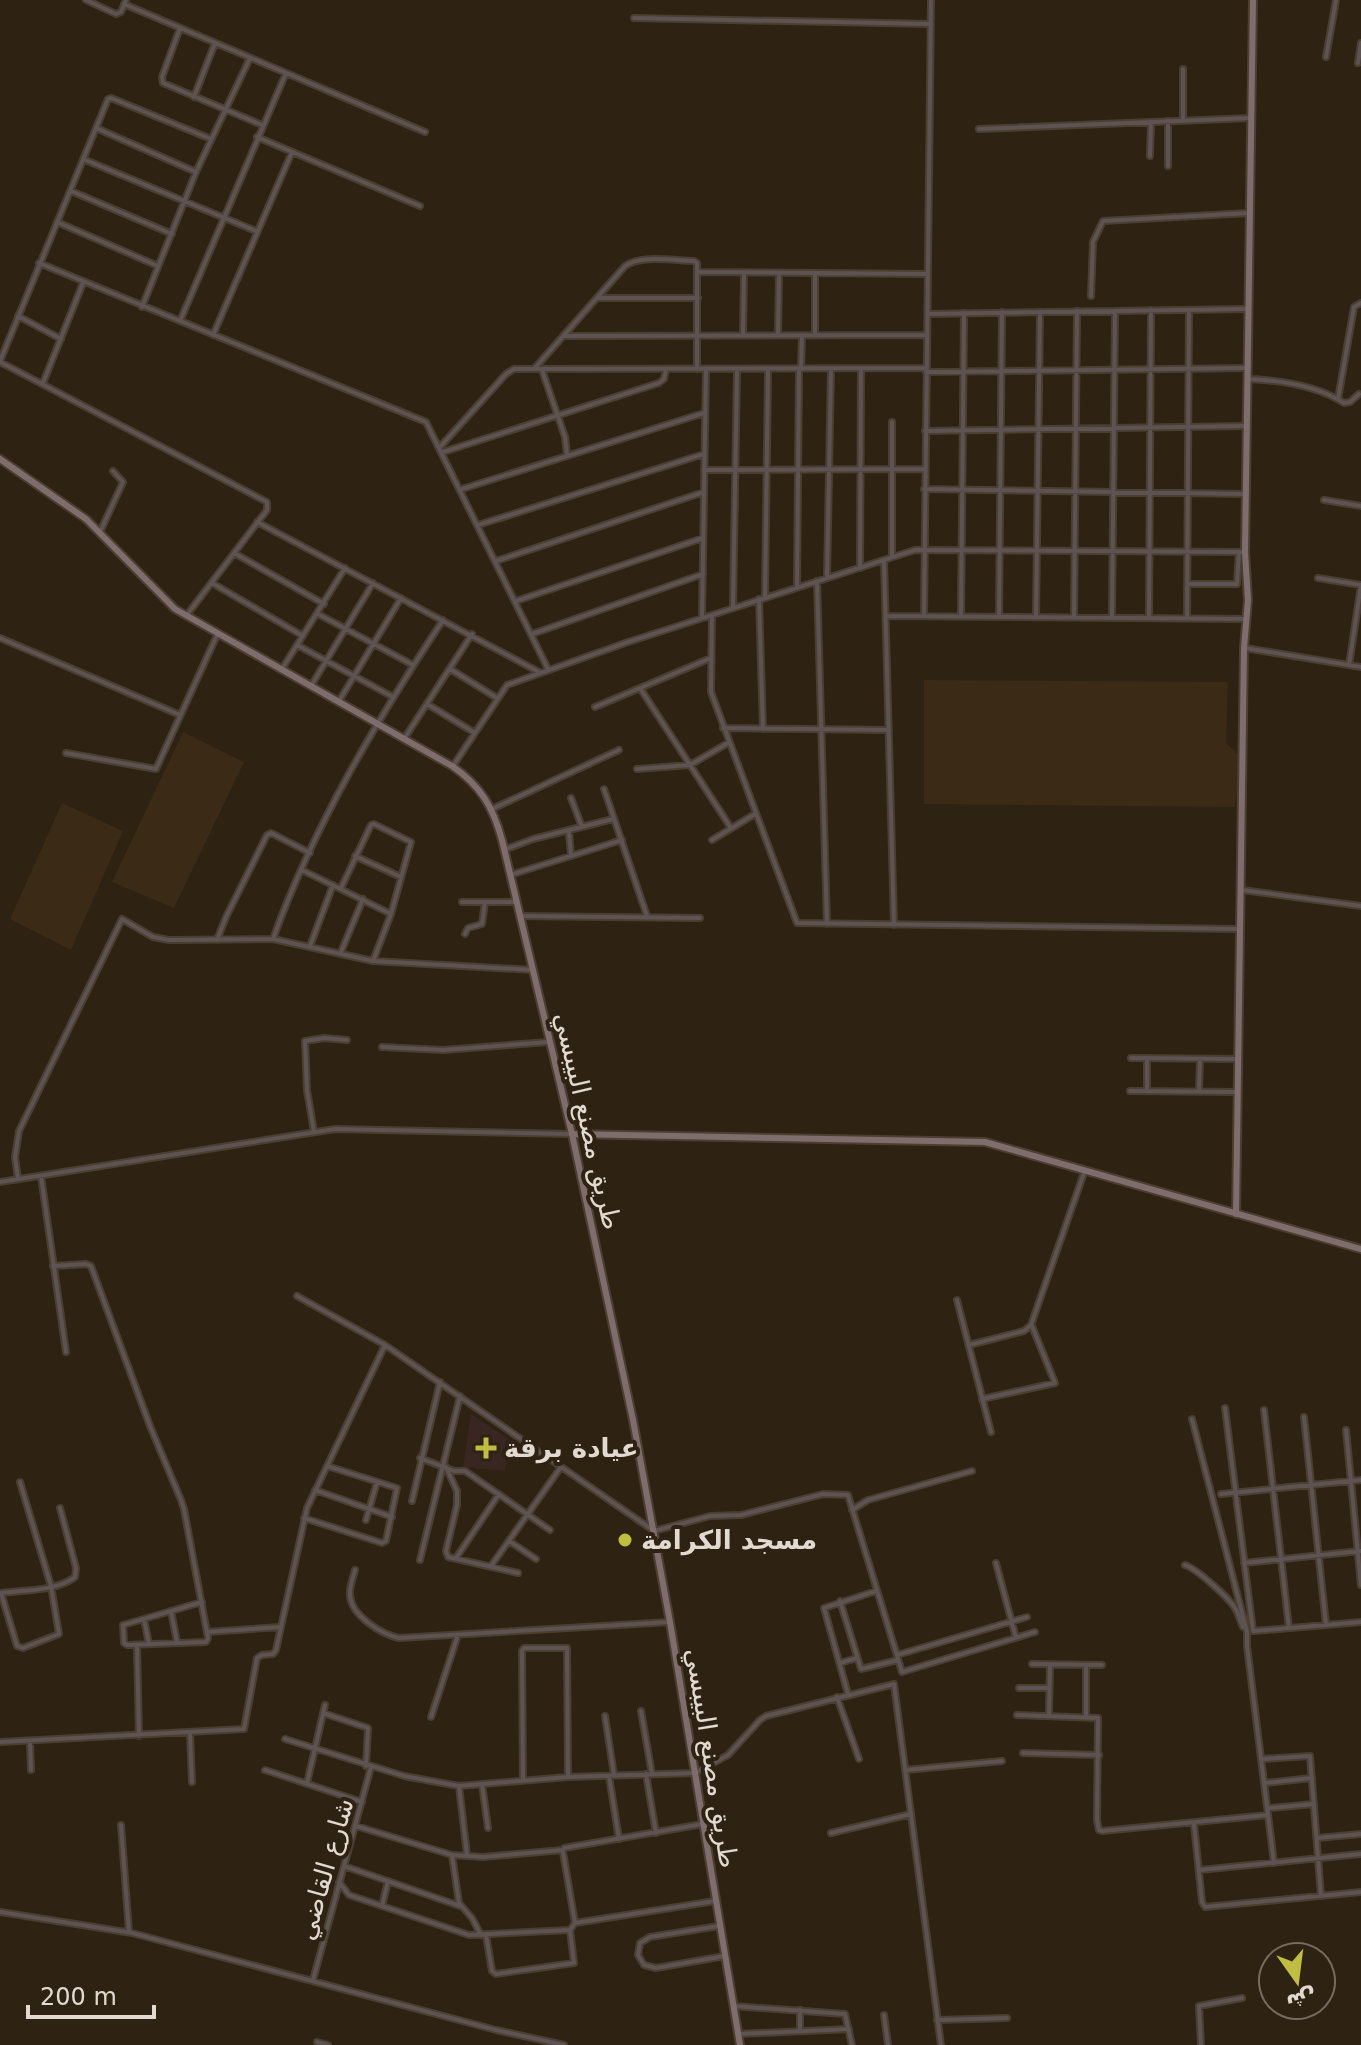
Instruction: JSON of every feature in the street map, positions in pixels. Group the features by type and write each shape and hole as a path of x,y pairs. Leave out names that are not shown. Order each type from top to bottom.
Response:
{"street":[{"path":"86,0 116,14 121,12 125,2 425,132"},
{"path":"924,616 931,0"},
{"path":"1187,584 1237,584 1242,552 1246,494 1253,0"},
{"path":"1326,57 1336,0"},
{"path":"634,18 931,24"},
{"path":"180,28 161,80 163,83 262,125"},
{"path":"194,97 215,42"},
{"path":"1358,63 1361,43"},
{"path":"142,307 196,172 250,58"},
{"path":"1183,69 1183,120"},
{"path":"179,322 286,73"},
{"path":"186,616 267,510 267,502 0,362 110,98 211,139"},
{"path":"979,129 1251,118"},
{"path":"1168,121 1168,166"},
{"path":"1150,156 1151,122"},
{"path":"96,128 196,172"},
{"path":"257,137 420,206"},
{"path":"213,335 292,152"},
{"path":"83,159 256,231"},
{"path":"70,191 172,234"},
{"path":"1091,296 1093,242 1103,221 1249,213"},
{"path":"57,222 158,266"},
{"path":"534,369 630,262 694,261 698,272 697,369"},
{"path":"39,263 429,424 548,669"},
{"path":"698,272 927,274"},
{"path":"743,335 744,273"},
{"path":"778,335 779,273"},
{"path":"815,273 815,335"},
{"path":"43,383 83,283"},
{"path":"597,298 698,298"},
{"path":"1338,399 1354,307 1361,303"},
{"path":"928,314 1247,309"},
{"path":"1149,617 1151,310"},
{"path":"1187,617 1189,310"},
{"path":"1074,617 1077,311"},
{"path":"1112,617 1115,311"},
{"path":"999,617 1002,312"},
{"path":"1036,617 1040,312"},
{"path":"961,616 964,313"},
{"path":"18,316 61,339"},
{"path":"797,587 802,335"},
{"path":"564,336 927,335"},
{"path":"442,449 508,372 534,369 964,372 1247,368"},
{"path":"542,369 566,442 567,455"},
{"path":"442,449 659,383 664,379 666,369"},
{"path":"702,618 706,369"},
{"path":"733,607 737,369"},
{"path":"827,578 831,369"},
{"path":"860,568 861,369"},
{"path":"763,729 762,598 768,370"},
{"path":"1247,379 1277,380 1347,403 1359,394"},
{"path":"461,490 704,413"},
{"path":"892,422 892,557"},
{"path":"924,431 1246,426"},
{"path":"478,525 704,454"},
{"name":"طريق مصنع البيبسي","path":"0,459 76,511 100,532 162,599 186,616 452,766 476,785 492,809 572,1134 654,1531 740,2045"},
{"path":"704,470 924,469"},
{"path":"100,532 123,482 113,471"},
{"path":"924,489 1246,494"},
{"path":"496,561 704,492"},
{"path":"1324,500 1361,506"},
{"path":"257,522 539,672"},
{"path":"516,601 703,537"},
{"path":"452,766 507,685 733,607 892,557 924,549 1242,552"},
{"path":"1236,1214 1244,648 1247,619 1242,552"},
{"path":"234,553 324,604"},
{"path":"884,560 894,925"},
{"path":"282,669 345,568"},
{"path":"532,634 703,574"},
{"path":"1318,578 1361,585 1349,665"},
{"path":"817,581 827,924"},
{"path":"212,583 303,636"},
{"path":"311,686 373,583"},
{"path":"339,701 401,598"},
{"path":"318,614 413,665"},
{"path":"712,615 711,692 795,922 1240,929"},
{"path":"886,616 1247,619"},
{"path":"273,939 337,796 393,697 443,620"},
{"path":"66,753 156,769 218,633"},
{"path":"404,739 472,634"},
{"path":"0,638 180,715"},
{"path":"297,645 393,697"},
{"path":"1244,648 1361,667"},
{"path":"595,707 711,658"},
{"path":"450,669 497,698"},
{"path":"640,688 731,828"},
{"path":"427,704 475,733"},
{"path":"723,728 889,730"},
{"path":"637,769 690,765 728,743"},
{"path":"492,809 619,750"},
{"path":"604,789 647,916"},
{"path":"571,798 582,827"},
{"path":"712,840 755,814"},
{"path":"504,850 533,839 613,819"},
{"path":"341,888 371,825 409,840 411,844 391,914 373,961"},
{"path":"569,832 571,856"},
{"path":"217,940 267,835 271,833 310,853"},
{"path":"510,875 622,840"},
{"path":"355,856 401,877"},
{"path":"302,870 391,914"},
{"path":"310,946 333,885"},
{"path":"1242,890 1361,906"},
{"path":"341,953 363,899"},
{"path":"462,902 516,902"},
{"path":"465,934 467,929 482,924 485,902"},
{"path":"519,916 700,918"},
{"path":"18,1179 16,1142 19,1131 122,919 153,937 184,941 273,939 373,961 533,970"},
{"path":"314,1132 307,1090 305,1041 324,1038 347,1040"},
{"path":"382,1047 443,1050 549,1042"},
{"path":"1131,1058 1239,1059"},
{"path":"1147,1058 1147,1091"},
{"path":"1199,1091 1200,1059"},
{"path":"1130,1091 1238,1092"},
{"path":"0,1182 341,1129 977,1141 1361,1249"},
{"path":"969,1345 1024,1331 1031,1325 1085,1170"},
{"path":"41,1176 66,1352"},
{"path":"53,1266 91,1266 181,1500 202,1602 206,1642 124,1643 121,1627 202,1602"},
{"path":"297,1296 385,1345 654,1531 710,1516 741,1515 823,1494 848,1495 901,1671 1035,1632"},
{"path":"957,1300 991,1432"},
{"path":"982,1399 1055,1383 1031,1325"},
{"path":"0,1742 244,1729 257,1658 275,1653 304,1518 385,1345"},
{"path":"412,1501 440,1382"},
{"path":"420,1560 460,1396"},
{"path":"1225,1408 1244,1563 1249,1630 1247,1646 1274,1863"},
{"path":"1264,1410 1289,1628"},
{"path":"1304,1417 1326,1625"},
{"path":"1192,1419 1249,1630"},
{"path":"1346,1430 1361,1585"},
{"path":"420,1458 457,1472 465,1471 550,1530"},
{"path":"304,1518 382,1543 386,1541 398,1490 327,1466"},
{"path":"445,1466 457,1491 457,1505 446,1553 455,1559 518,1573"},
{"path":"491,1566 561,1467"},
{"path":"852,1510 868,1500 972,1471"},
{"path":"1221,1494 1361,1480"},
{"path":"20,1482 51,1586 59,1634 19,1648 1,1593 51,1586 73,1579 76,1572 60,1508"},
{"path":"366,1520 377,1482"},
{"path":"315,1490 392,1517"},
{"path":"455,1559 499,1494"},
{"path":"509,1541 536,1559"},
{"path":"1244,1563 1359,1551"},
{"path":"996,1563 1016,1638"},
{"path":"1185,1565 1204,1575 1235,1608 1243,1627 1249,1630 1361,1622"},
{"path":"355,1570 349,1591 351,1603 382,1632 404,1638 670,1622"},
{"path":"848,1694 825,1606 876,1591"},
{"path":"840,1601 863,1669 1027,1617"},
{"path":"1235,1608 1241,1606"},
{"path":"171,1611 177,1642"},
{"path":"144,1619 149,1644"},
{"path":"207,1632 281,1627"},
{"path":"431,1717 458,1635"},
{"path":"137,1645 139,1736"},
{"path":"523,1780 524,1648 565,1647 568,1651 568,1777"},
{"path":"839,1663 857,1658"},
{"path":"1032,1664 1102,1665"},
{"path":"1049,1715 1050,1665"},
{"path":"1086,1665 1086,1716"},
{"path":"285,1739 369,1767 459,1786 568,1777 695,1773 728,1755 766,1716 894,1684 941,2045"},
{"path":"1019,1688 1049,1688"},
{"path":"837,1697 859,1759"},
{"path":"307,1783 325,1705"},
{"path":"641,1711 656,1833"},
{"name":"شارع القاضي","path":"313,1980 356,1826 369,1767 368,1728 323,1713"},
{"path":"1017,1715 1095,1716 1099,1720 1099,1830 1194,1824 1268,1815"},
{"path":"605,1716 619,1839"},
{"path":"190,1733 192,1782"},
{"path":"30,1740 31,1770"},
{"path":"1023,1753 1099,1755"},
{"path":"1261,1759 1309,1754 1321,1896"},
{"path":"906,1770 1002,1761"},
{"path":"265,1770 362,1802"},
{"path":"1265,1783 1312,1778"},
{"path":"482,1784 488,1828"},
{"path":"459,1786 467,1855"},
{"path":"1268,1808 1314,1804"},
{"path":"831,1833 911,1814"},
{"path":"356,1826 452,1855 483,1857 563,1850 703,1824"},
{"path":"1194,1824 1205,1907 1361,1892"},
{"path":"121,1825 129,1932"},
{"path":"1317,1838 1361,1834"},
{"path":"344,1866 460,1906 483,1935 492,1972 496,1974 574,1963 570,1930 575,1923 563,1850"},
{"path":"1199,1870 1361,1854"},
{"path":"452,1855 460,1906"},
{"path":"382,1906 389,1881"},
{"path":"339,1882 349,1895 464,1934 570,1930"},
{"path":"575,1923 715,1901"},
{"path":"0,1912 129,1932 496,2030 564,2045"},
{"path":"719,1926 650,1937 640,1943 638,1955 644,1965 656,1968 725,1956"},
{"path":"1201,2045 1199,2006 1242,1998"},
{"path":"733,2006 845,2014 852,2045"},
{"path":"800,2010 800,2031"},
{"path":"884,2015 888,2045"},
{"path":"937,2020 1007,2018"},
{"path":"738,2034 849,2029"},
{"path":"316,2044 328,2045"}],"shaded area":[{"path":"924,680 1228,682 1226,743 1241,757 1235,807 924,804"},
{"path":"183,732 244,762 174,908 112,882"},
{"path":"62,803 123,831 71,950 10,919"},
{"path":"471,1414 507,1438 505,1471 463,1467"}],"place":[{"name":"عيادة برقة","path":"486,1448"},
{"name":"مسجد الكرامة","path":"625,1540"}]}
